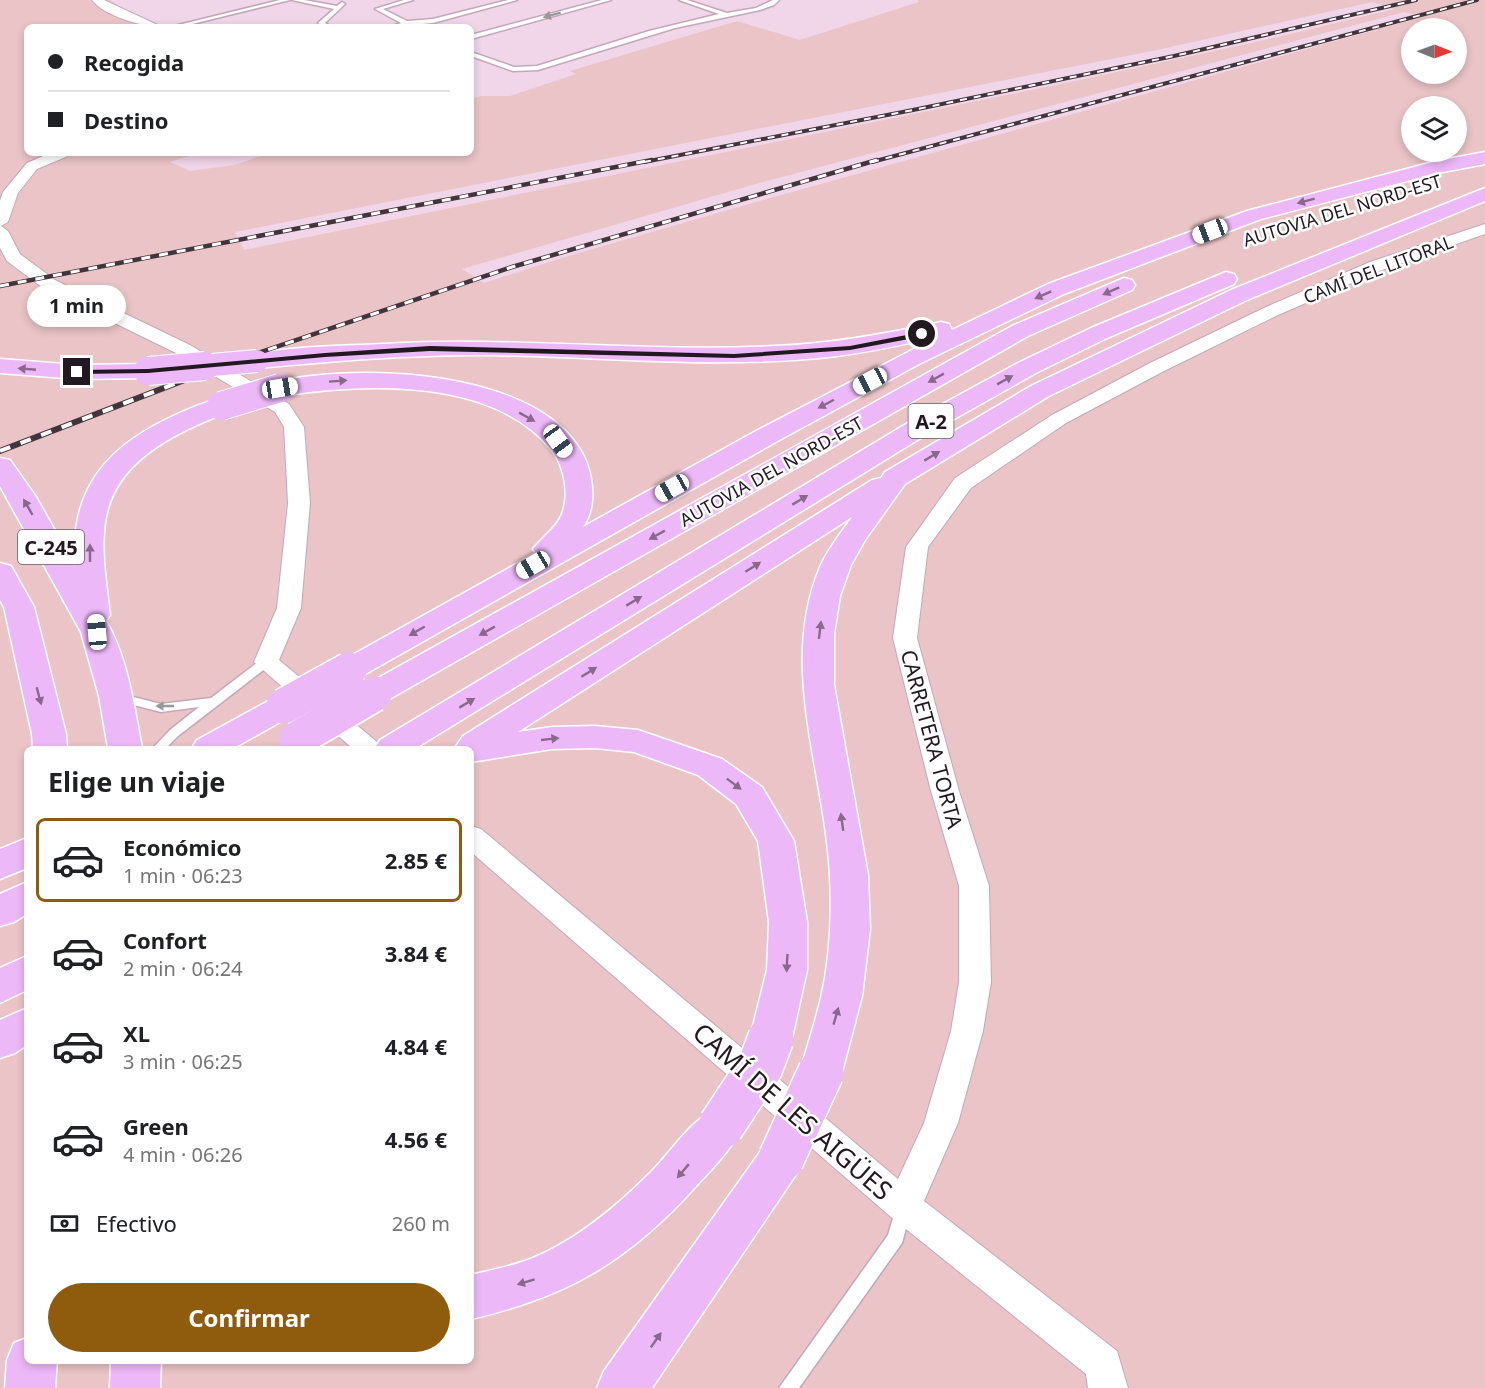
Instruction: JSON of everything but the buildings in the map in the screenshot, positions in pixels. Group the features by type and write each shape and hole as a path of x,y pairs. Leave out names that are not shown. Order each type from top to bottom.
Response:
{"highway":[{"path":"213,746 533,565 901,364 1009,310 1056,289 1254,215 1437,167 1485,158"},
{"name":"AUTOVIA DEL NORD-EST","path":"289,744 1020,331 1156,272 1283,225 1424,182 1485,168"},
{"path":"474,747 895,478 1040,391 1239,295 1485,194"},
{"name":"AUTOVIA DEL NORD-EST","path":"405,741 915,430 1027,368 1099,333 1247,270 1378,224 1485,194"},
{"path":"0,366 77,372 148,371 372,351 449,348 692,356 776,354 850,348 892,341 1009,310"},
{"path":"97,632 90,554 92,510 104,481 122,460 150,439 182,421 280,388 357,380 400,380 440,385 475,393 509,407 536,422 558,441 576,466 580,490 576,517 533,565"},
{"name":"C-245","path":"0,466 22,497 97,632 116,696 125,746"},
{"path":"622,1388 781,1159 821,1072 842,996 850,929 849,875 819,685 818,634 825,596 836,565 850,539 895,478"},
{"name":"C-245","path":"0,572 19,607 13,635 49,734 50,746"},
{"path":"474,749 552,738 595,736 638,741 710,767 749,796 776,841 788,922 787,970 771,1038 760,1067 721,1126 672,1184 631,1224 596,1249 543,1277 474,1296"},
{"path":"0,866 24,853"},
{"path":"0,912 24,898"},
{"path":"0,987 24,972"},
{"path":"0,1041 24,1026"},
{"path":"30,1388 32,1364"},
{"path":"135,1388 136,1364"}],"street":[{"path":"98,0 102,5 149,24"},
{"path":"0,222 11,192 32,166 56,156"},
{"name":"CAMÍ DEL LITORAL","path":"1272,311 1376,266 1485,229"},
{"path":"0,231 14,257 49,284 183,349 282,408 294,427 299,503 290,604 266,662 366,746"},
{"name":"CARRETERA TORTA","path":"904,1206 941,1123 967,1031 975,982 974,886 945,791 905,638 917,547 963,483 1069,414 1156,367 1272,311"},
{"name":"CAMÍ DE LES AIGÜES","path":"474,839 904,1206 1103,1364 1108,1388"}],"lane":[{"path":"185,24 287,0"},
{"path":"295,0 339,8"},
{"path":"323,24 321,23 342,5 341,0"},
{"path":"406,23 378,9 410,0"},
{"path":"403,24 433,21 514,0"},
{"path":"474,36 608,0"},
{"path":"682,0 727,15"},
{"path":"474,55 513,69 529,69 771,4 776,0"},
{"path":"161,746 174,733 266,662"},
{"path":"116,696 161,708 214,702"},
{"path":"788,1388 896,1238 904,1206"}],"shaded area":[{"path":"0,0 110,0 157,24 24,24 24,156 189,156 170,162 190,171 234,165 261,156 474,156 474,98 510,96 576,74 570,71 737,21 800,40 919,2 918,0 1485,0 1485,1388 0,1388","holes":["1372,2 1395,9 1056,85 244,250 235,232 1157,50","1404,12 1422,17 1418,18 1467,18 1467,84 1401,84 1401,23 774,197 565,257 484,283 462,269 752,185"]}],"railway":[{"path":"644,162 1174,56 1416,0"},
{"path":"872,162 1477,0"},
{"path":"0,286 652,160"},
{"path":"217,367 512,267 877,160"},
{"path":"0,451 221,366"}],"route":[{"path":"77,372 181,369 372,351 430,348 734,356 850,348 922,334"}]}
